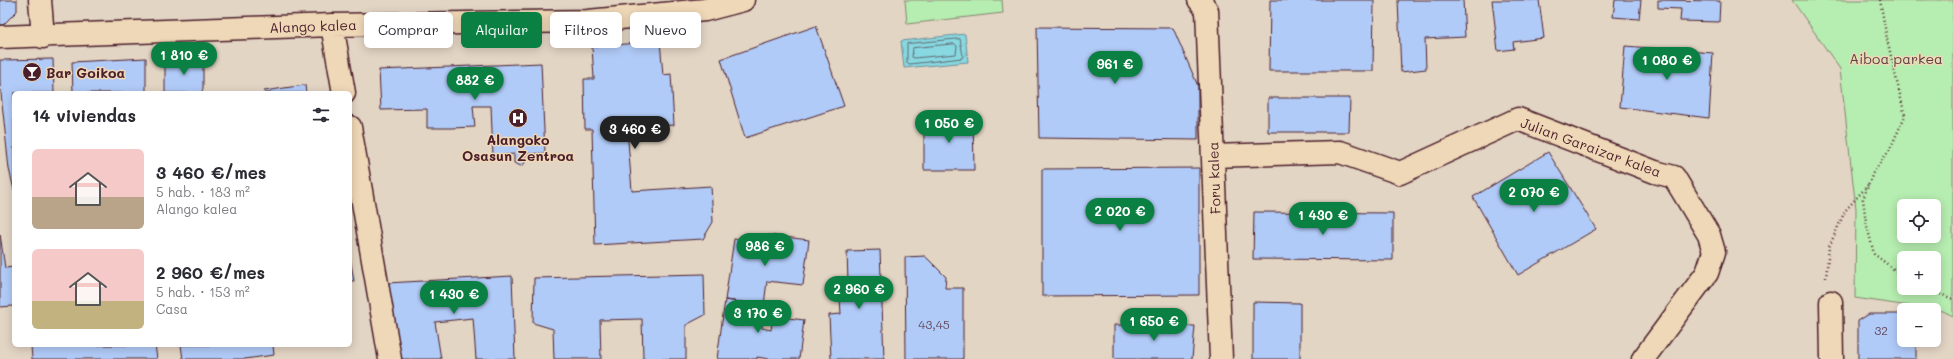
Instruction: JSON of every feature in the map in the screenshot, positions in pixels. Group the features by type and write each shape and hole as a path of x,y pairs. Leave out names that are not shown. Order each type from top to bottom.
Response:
{"street":[{"path":"40,0 43,37"},
{"name":"Alango kalea","path":"0,37 43,37 332,25 588,21 705,10 744,0"},
{"name":"Foru kalea","path":"1199,0 1207,10 1221,359"},
{"path":"332,25 344,91"},
{"name":"Julian Garaizar kalea","path":"1213,156 1340,152 1400,173 1518,119 1655,172 1674,177 1709,235 1714,252 1707,273 1642,359"},
{"path":"352,139 390,359"},
{"path":"1831,302 1832,359"}],"path":[{"path":"1880,0 1904,116 1890,149 1873,173 1863,199 1866,222 1874,254 1897,272"},
{"path":"1831,302 1824,290 1829,247 1845,211 1869,183"},
{"path":"1941,294 1953,299"}],"green space":[{"path":"905,0 1002,0 1003,13 907,24"},
{"name":"Aiboa parkea","path":"1792,0 1953,0 1953,316 1941,311 1941,303 1897,303 1897,304 1855,298 1856,209 1840,69"}],"water":[{"path":"965,34 968,62 904,68 901,41"}],"building":[{"path":"0,0 17,0 17,11 3,25 0,25"},
{"path":"1270,0 1374,0 1373,71 1269,71"},
{"path":"1398,0 1463,0 1465,37 1425,39 1426,69 1401,72"},
{"path":"1492,0 1539,0 1544,38 1513,42 1514,49 1498,51"},
{"path":"1615,0 1641,0 1639,19 1613,17"},
{"path":"1658,0 1720,1 1719,22 1680,21 1681,9 1658,8"},
{"path":"816,26 844,106 745,138 721,59"},
{"path":"1037,27 1173,28 1198,86 1198,140 1039,138"},
{"path":"622,44 630,44 630,48 661,48 663,75 671,74 674,125 627,128 632,191 711,186 713,222 703,239 595,245 592,129 585,129 584,79 594,79 592,48 622,48"},
{"path":"1625,46 1713,53 1709,118 1620,107"},
{"path":"146,58 146,91 73,91 72,62"},
{"path":"203,58 202,91 165,91 165,59"},
{"path":"53,59 54,91 12,91 12,182 9,169 0,84 0,60"},
{"name":"Alangoko Osasun Zentroa","path":"541,63 545,153 525,154 525,163 521,166 514,163 514,154 493,156 491,106 473,106 475,127 451,128 427,128 427,109 381,110 379,70"},
{"path":"305,85 306,91 264,91"},
{"path":"1268,98 1350,98 1349,132 1268,132"},
{"path":"973,116 974,170 924,170 924,119"},
{"path":"1548,152 1596,229 1518,275 1473,197"},
{"path":"1199,168 1199,295 1042,296 1042,169"},
{"path":"1254,212 1393,213 1393,260 1253,259"},
{"path":"0,234 5,268 12,267 12,306 0,307"},
{"path":"768,235 809,240 803,285 767,281 764,305 725,300 734,239 767,243"},
{"path":"880,250 884,359 831,359 829,315 841,314 839,283 848,283 847,251"},
{"path":"925,256 946,277 945,288 963,288 963,359 906,359 905,257"},
{"path":"352,269 354,281 352,281"},
{"path":"704,274 705,315 686,325 686,359 643,359 642,319 600,320 601,359 554,359 553,329 533,323 534,278"},
{"path":"512,276 515,359 476,359 473,318 435,322 441,359 399,359 387,283"},
{"path":"725,300 764,305 762,328 771,330 773,316 804,320 799,359 769,359 757,357 757,359 717,359"},
{"path":"1253,302 1300,303 1300,359 1253,359"},
{"path":"1869,314 1897,314 1897,347 1916,347 1916,359 1858,359 1858,321"},
{"path":"1114,325 1195,326 1192,359 1114,359"},
{"path":"31,347 155,347 157,359 32,359"},
{"path":"181,347 273,347 274,355 245,359 183,359"}],"place":[{"name":"Bar Goikoa","path":"32,72"},
{"name":"Alangoko Osasun Zentroa","path":"518,118"}]}
